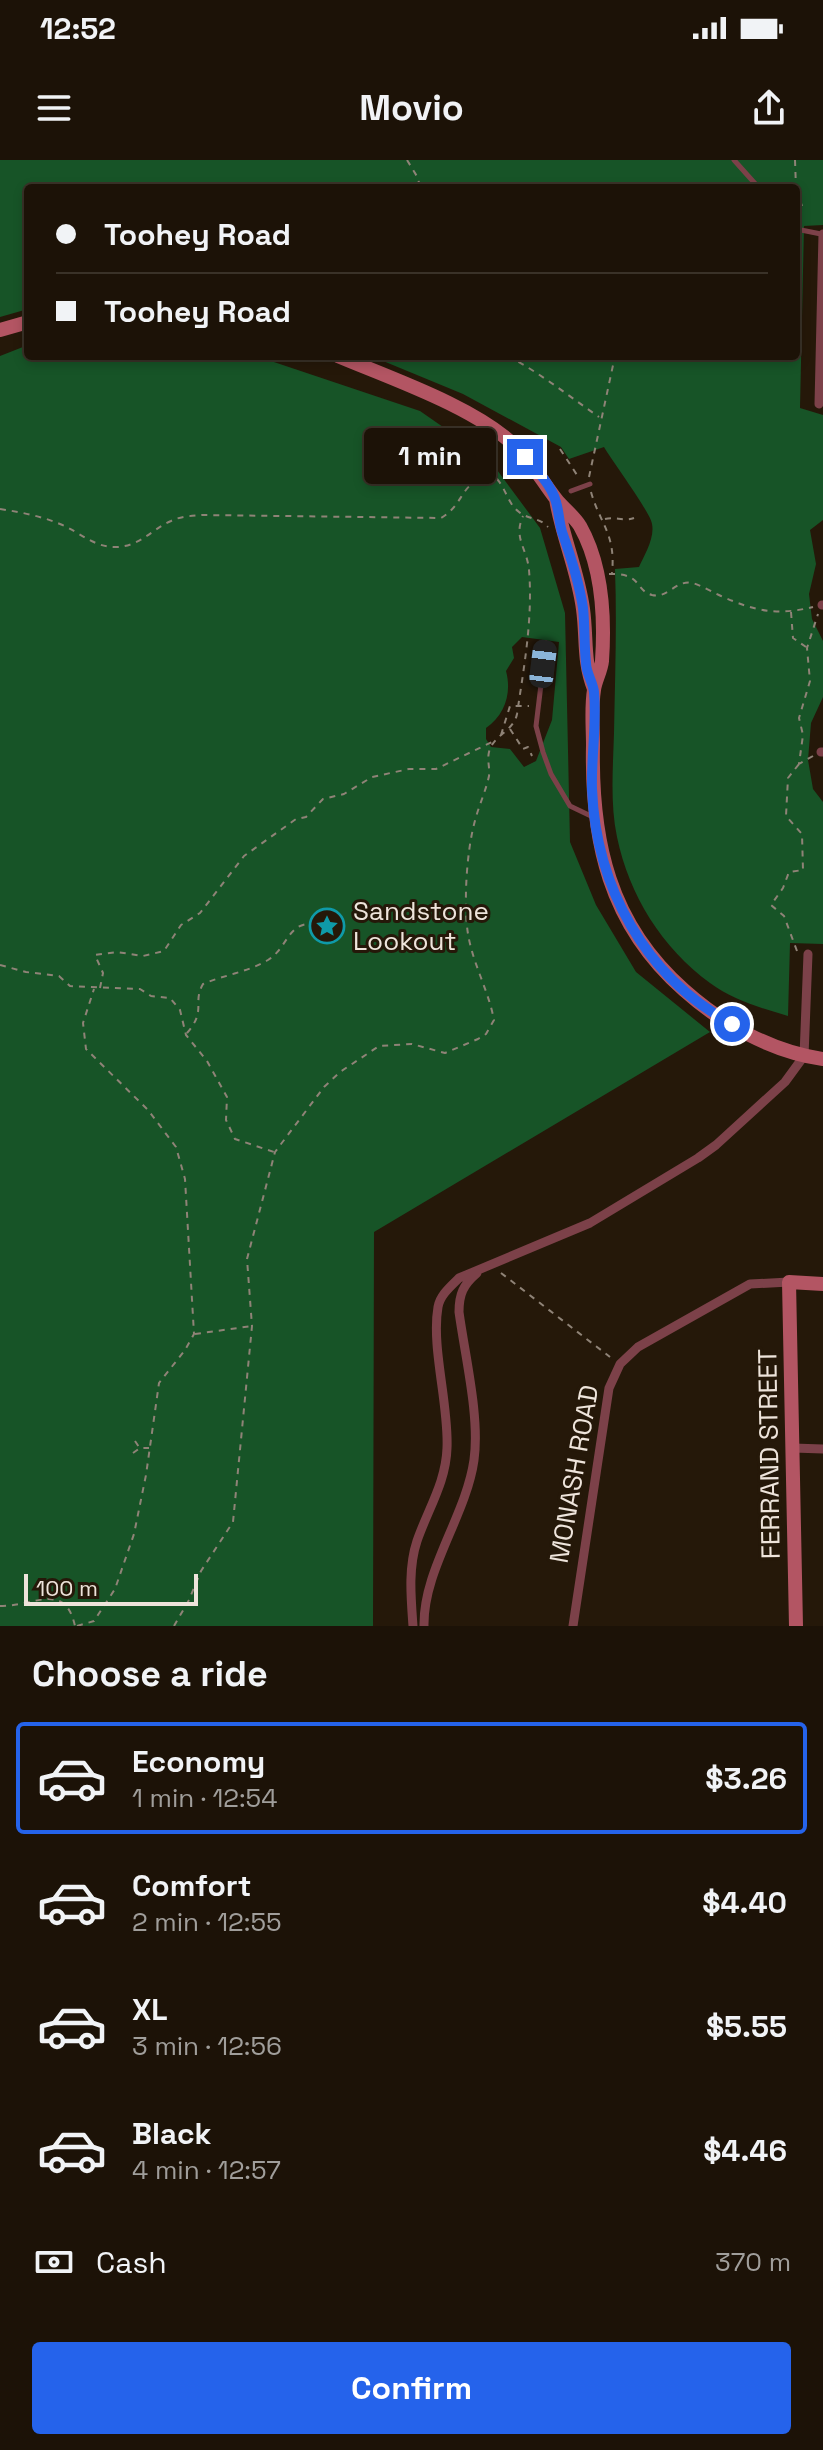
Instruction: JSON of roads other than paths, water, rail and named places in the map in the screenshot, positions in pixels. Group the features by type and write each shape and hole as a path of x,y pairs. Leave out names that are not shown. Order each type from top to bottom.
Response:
{"main road":[{"path":"0,330 24,323"},
{"path":"347,360 435,397 514,444 579,524 598,575 602,664 594,689 594,817 599,847 620,910 639,942 671,979 707,1011 756,1038 804,1056 823,1059"},
{"path":"556,498 561,529 575,568 583,609 586,667 594,689"},
{"name":"MONASH ROAD","path":"789,1282 823,1284"},
{"name":"FERRAND STREET","path":"789,1282 796,1626"}],"street":[{"path":"819,234 819,404"},
{"path":"413,1626 411,1571 417,1542 444,1475 447,1446 437,1327 438,1305 446,1290 459,1278 590,1223 698,1158 785,1082 804,1056 808,957"},
{"path":"424,1626 431,1586 461,1506 473,1461 475,1434 459,1296 466,1283 485,1266"},
{"name":"MONASH ROAD","path":"573,1626 609,1388 620,1364 638,1347 750,1284 789,1282"},
{"path":"793,1448 823,1449"}],"lane":[{"path":"734,160 755,184"},
{"path":"571,491 590,484"},
{"path":"546,643 536,726 543,752 551,774 570,806 594,817"}],"place":[{"name":"Sandstone Lookout","path":"327,926"}]}
